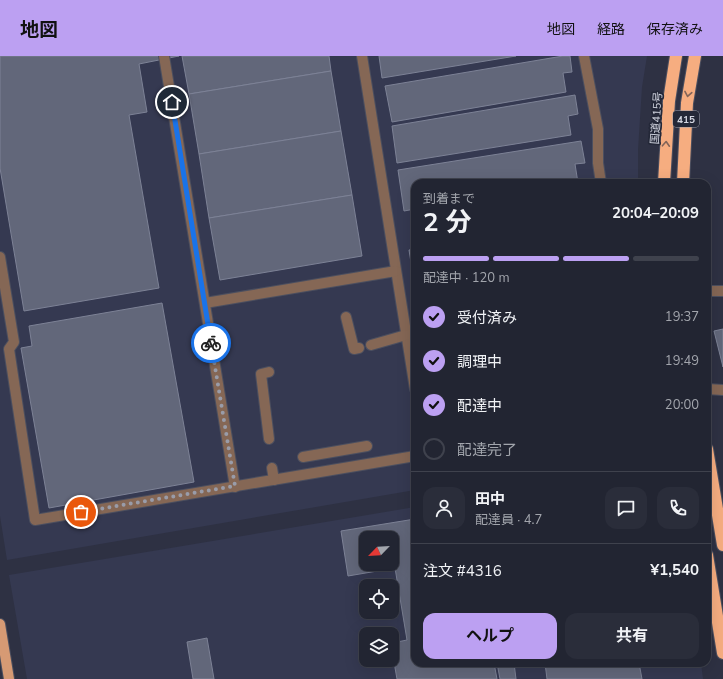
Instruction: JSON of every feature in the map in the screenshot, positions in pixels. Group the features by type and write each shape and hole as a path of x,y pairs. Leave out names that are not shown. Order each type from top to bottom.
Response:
{"highway":[{"name":"国道415号","path":"664,179 669,101 676,56"},
{"name":"415","path":"683,179 687,103 695,56"},
{"path":"711,473 723,545"},
{"path":"711,580 723,653"}],"main road":[{"path":"0,624 9,679"}],"street":[{"path":"164,56 235,486"},
{"path":"362,56 411,365"},
{"path":"584,56 598,129 598,163 600,179"},
{"path":"0,257 14,342 9,349 35,520 411,457"},
{"path":"205,303 396,271"},
{"path":"711,291 723,291"},
{"path":"346,317 354,350 359,348"},
{"path":"370,345 406,335"},
{"path":"268,372 261,374 269,439"},
{"path":"711,389 723,390"},
{"path":"303,457 367,446"},
{"path":"272,468 274,480"}],"shaded area":[{"path":"0,56 647,56 642,87 638,150 638,179 411,179 411,491 7,560 0,516"},
{"path":"411,508 411,667 702,667 703,679 27,679 9,575"}],"building":[{"path":"0,56 179,56 139,64 147,112 129,115 159,288 24,311 0,168"},
{"path":"182,56 329,56 331,71 189,94"},
{"path":"379,56 516,56 382,78"},
{"path":"570,56 572,72 563,73 566,92 392,122 385,86"},
{"path":"331,71 341,131 199,154 189,94"},
{"path":"575,95 578,114 568,116 571,135 397,163 392,126"},
{"path":"341,131 352,195 209,218 199,154"},
{"path":"581,141 585,163 575,164 577,179 411,179 411,210 404,211 398,170"},
{"path":"352,195 362,256 220,280 209,218"},
{"path":"409,250 411,250 411,262"},
{"path":"162,303 194,482 49,508 21,348 32,346 29,326"},
{"path":"723,329 723,367 714,331"},
{"path":"411,520 411,667 495,667 497,679 397,679 395,667 399,667 399,642 407,640 399,592 399,579 397,579 396,571 399,571 399,531 359,531 359,571 377,571 348,576 341,531"},
{"path":"207,638 214,679 193,679 187,642"},
{"path":"498,667 514,667 516,679 500,679"},
{"path":"546,667 640,667 642,679 547,679"}],"way so far":[{"path":"81,512 235,486 211,343"}],"route":[{"path":"172,102 211,343"}]}
